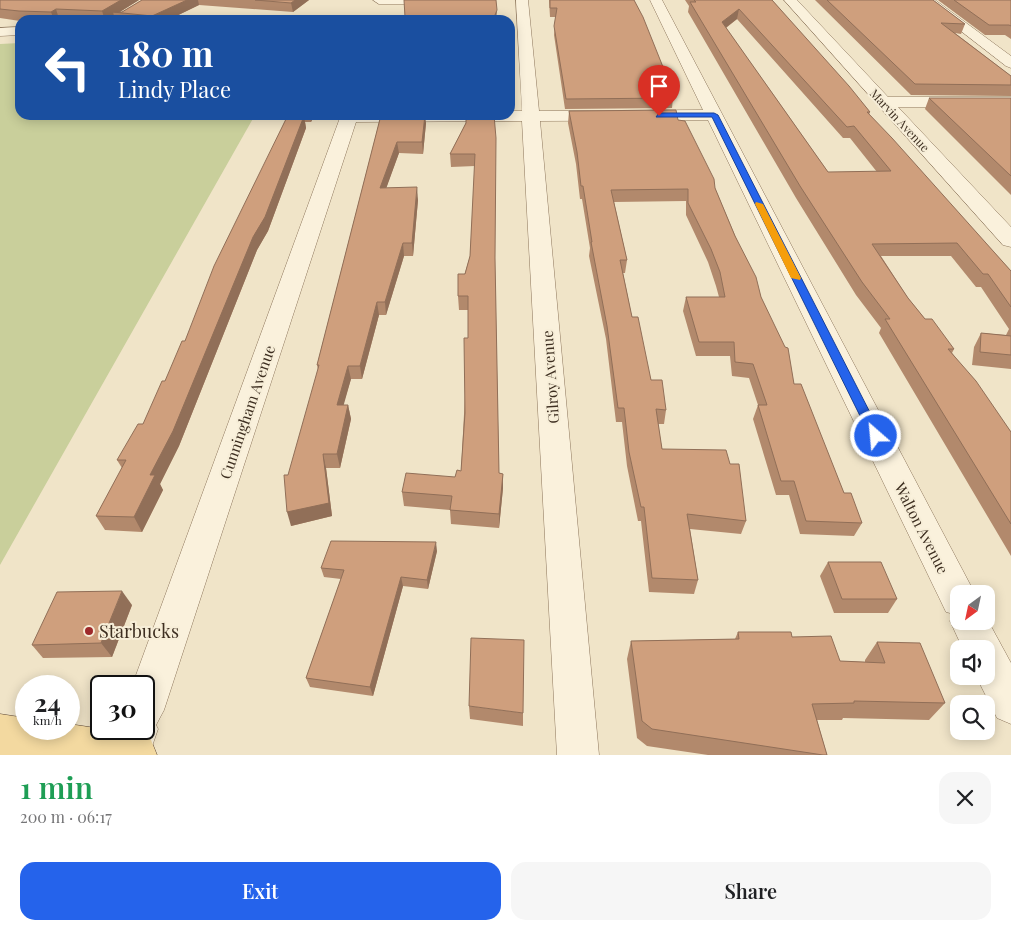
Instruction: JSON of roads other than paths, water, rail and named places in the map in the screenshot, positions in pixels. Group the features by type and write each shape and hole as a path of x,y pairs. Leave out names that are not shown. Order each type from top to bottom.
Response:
{"main road":[{"path":"0,735 132,748"}],"street":[{"path":"383,3 489,0"},
{"name":"Gilroy Avenue","path":"522,0 578,755"},
{"name":"Walton Avenue","path":"656,0 951,585"},
{"name":"Marvin Avenue","path":"790,0 1011,240"},
{"path":"927,0 1011,62"},
{"path":"0,32 15,31"},
{"path":"884,102 1011,102"},
{"path":"515,116 714,115"},
{"name":"Cunningham Avenue","path":"155,678 348,120"},
{"path":"995,673 1011,704"}],"place":[{"name":"Starbucks","path":"89,631"}]}
